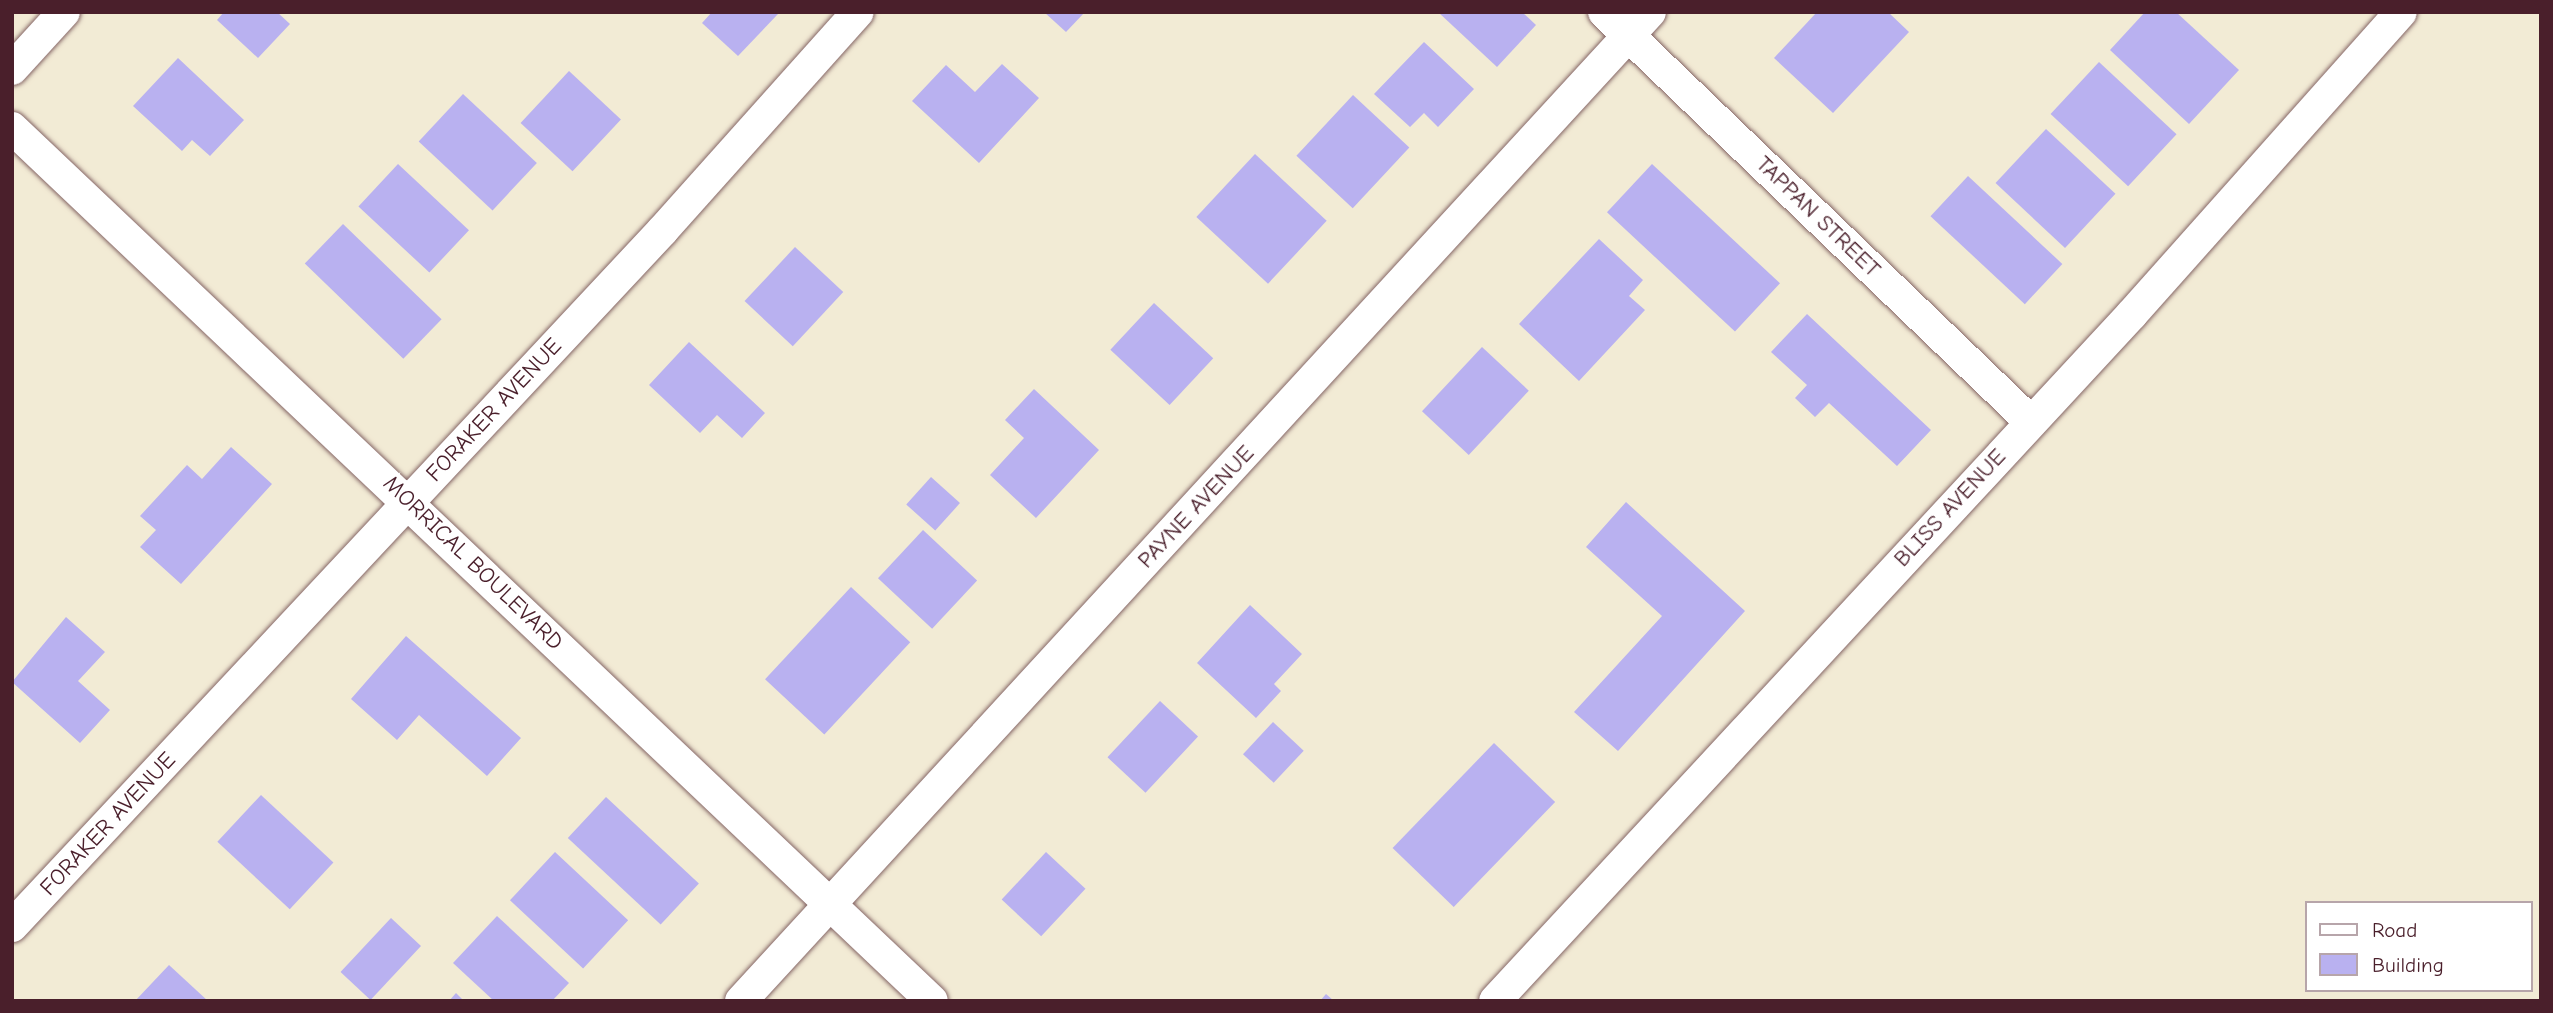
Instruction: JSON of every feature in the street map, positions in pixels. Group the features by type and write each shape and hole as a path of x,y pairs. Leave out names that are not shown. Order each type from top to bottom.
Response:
{"street":[{"path":"12,69 64,12"},
{"name":"FORAKER AVENUE","path":"12,926 409,501 858,12"},
{"name":"TAPPAN STREET","path":"1604,12 2031,422"},
{"name":"PAYNE AVENUE","path":"741,1001 1650,12"},
{"name":"BLISS AVENUE","path":"1495,1001 2031,422 2401,12"},
{"name":"MORRICAL BOULEVARD","path":"12,128 409,501 932,1001"}],"building":[{"path":"224,12 277,12 290,24 258,58 217,20"},
{"path":"712,12 778,14 738,56 702,23"},
{"path":"1044,12 1085,12 1066,32"},
{"path":"1438,12 1522,12 1536,25 1497,67"},
{"path":"1817,12 1888,12 1909,32 1833,113 1774,58"},
{"path":"2145,12 2176,12 2239,70 2189,124 2110,50"},
{"path":"1424,42 1474,89 1438,127 1424,113 1410,127 1374,94"},
{"path":"178,58 244,120 210,156 192,140 182,151 133,106"},
{"path":"2099,62 2177,134 2128,186 2051,114"},
{"path":"1002,64 1039,98 979,163 912,101 946,65 975,92"},
{"path":"569,71 621,119 573,171 521,123"},
{"path":"463,94 537,163 493,210 419,142"},
{"path":"1353,95 1409,148 1353,208 1296,156"},
{"path":"2046,129 2115,194 2065,248 1996,183"},
{"path":"1255,154 1327,221 1268,284 1196,217"},
{"path":"398,164 469,230 429,273 358,206"},
{"path":"1652,164 1780,283 1735,332 1607,212"},
{"path":"1968,176 2062,264 2025,304 1930,216"},
{"path":"343,224 442,319 403,359 305,264"},
{"path":"1599,239 1643,280 1629,296 1645,310 1579,381 1519,324"},
{"path":"795,247 843,292 793,346 745,301"},
{"path":"1154,303 1213,358 1170,405 1110,350"},
{"path":"1807,314 1931,430 1897,466 1829,403 1815,417 1795,398 1807,385 1771,352"},
{"path":"689,342 765,413 742,438 717,415 700,433 649,385"},
{"path":"1482,347 1529,391 1469,455 1422,411"},
{"path":"1034,389 1099,450 1036,518 990,475 1024,438 1005,420"},
{"path":"231,447 272,484 181,584 140,547 156,530 140,516 187,465 202,479"},
{"path":"931,477 960,503 935,531 906,504"},
{"path":"1626,502 1745,611 1618,751 1574,712 1662,616 1586,547"},
{"path":"923,530 977,580 932,629 878,578"},
{"path":"851,587 910,642 824,734 765,679"},
{"path":"1250,605 1302,654 1274,684 1281,691 1256,718 1197,663"},
{"path":"66,617 105,652 78,681 110,710 80,743 12,682"},
{"path":"406,636 521,738 487,776 419,715 397,740 351,699"},
{"path":"1160,701 1198,736 1146,793 1107,757"},
{"path":"1273,722 1304,751 1274,783 1243,754"},
{"path":"1494,743 1555,802 1454,907 1393,848"},
{"path":"261,795 333,863 290,909 217,842"},
{"path":"606,797 699,884 661,925 568,838"},
{"path":"555,852 628,920 583,968 510,900"},
{"path":"1046,852 1085,889 1041,936 1002,900"},
{"path":"497,916 569,983 552,1001 494,1001 453,963"},
{"path":"391,918 421,946 371,1000 341,972"},
{"path":"169,965 208,1001 135,1001"},
{"path":"456,993 464,1001 449,1001"},
{"path":"1326,994 1334,1001 1320,1001"}]}
